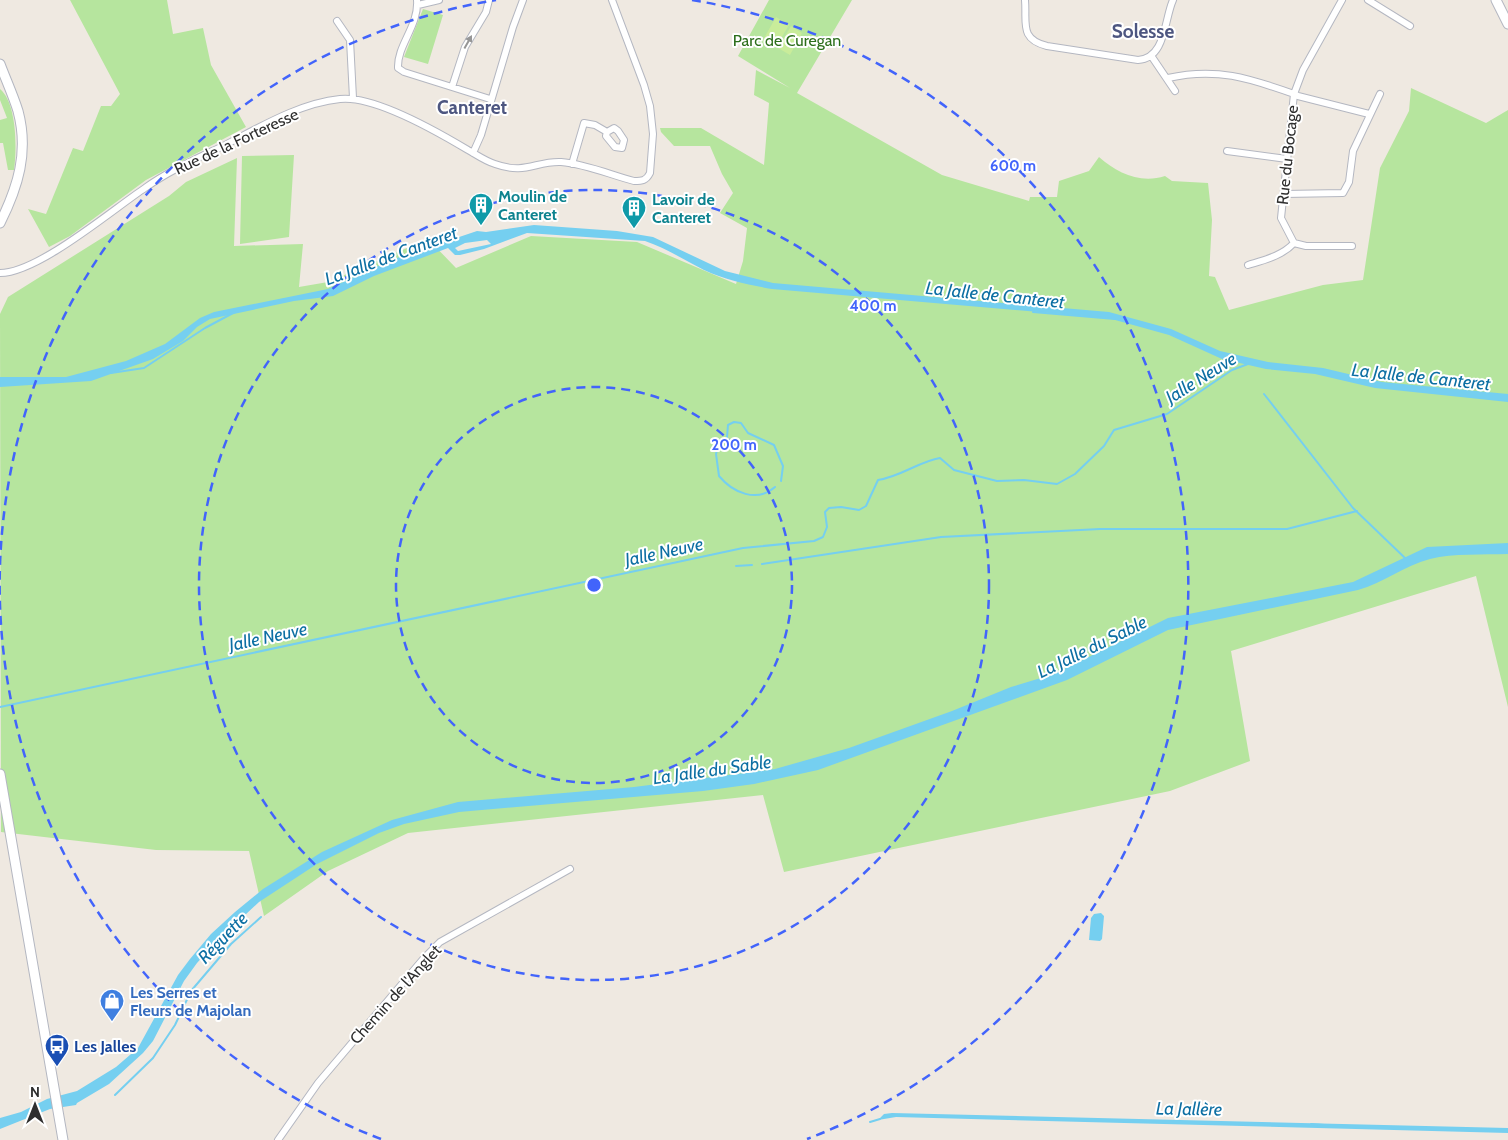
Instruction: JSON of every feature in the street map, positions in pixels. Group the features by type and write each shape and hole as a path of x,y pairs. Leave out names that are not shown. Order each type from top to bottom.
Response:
{"main road":[{"path":"1496,0 1508,24"},
{"path":"0,64 18,113 23,148 18,181 0,223"},
{"path":"0,774 63,1140"}],"street":[{"path":"439,0 418,3 416,20 399,59 398,68 404,72 490,99"},
{"path":"452,87 465,46 486,12 489,0"},
{"path":"473,153 481,135 490,99 523,0"},
{"name":"Rue de la Forteresse","path":"0,273 8,273 22,268 50,253 160,178 263,125 327,101 353,98 381,105 493,164 515,169 529,169 552,162 572,164 634,181 647,178 650,173 653,134 650,106 612,0"},
{"path":"1025,0 1027,33 1039,44 1138,60 1152,56 1158,50 1173,0"},
{"name":"Rue du Bocage","path":"1294,243 1281,218 1294,94 1303,70 1342,0"},
{"path":"1368,0 1410,26"},
{"path":"338,21 350,40 353,98"},
{"path":"1152,56 1175,91"},
{"path":"1168,78 1184,74 1224,73 1259,81 1298,96 1369,114"},
{"path":"1284,194 1343,193 1349,182 1353,151 1380,94"},
{"path":"572,164 584,123 595,125 607,132"},
{"path":"1228,151 1287,158"},
{"path":"1248,265 1275,256 1288,249 1294,243 1306,246 1352,246"},
{"name":"Chemin de l'Anglet","path":"278,1140 318,1083 424,958 440,942 570,869"}],"green space":[{"path":"70,0 167,0 173,34 203,28 211,65 246,127 146,180 70,236 49,247 28,209 46,214 73,148 83,151 101,106 111,106 120,94"},
{"name":"Parc de Curegan","path":"769,0 852,0 797,93 942,175 1029,201 1030,197 1057,197 1059,181 1089,171 1099,157 1113,168 1129,176 1147,179 1165,176 1172,181 1208,183 1212,220 1209,276 1215,277 1229,310 1323,285 1363,280 1380,168 1409,111 1411,88 1486,123 1508,110 1508,707 1476,576 1231,651 1250,761 1170,791 784,872 763,795 408,833 328,871 264,916 249,851 156,850 1,832 0,314 8,297 169,196 186,182 237,158 234,246 303,244 299,287 328,282 428,239 456,268 531,236 637,242 736,284 743,261 747,228 720,213 733,193 722,174 710,146 674,146 661,132 660,128 701,128 764,165 769,103 754,95 756,70 790,88 738,56"},
{"path":"423,9 443,15 428,64 404,57"},
{"path":"776,17 789,25 776,47 763,40"},
{"name":"Parc de Curegan","path":"791,26 802,33 790,55 778,48"},
{"path":"0,89 6,96 13,115 15,139 14,170 8,170 3,143 0,143 0,120 7,118 0,100"},
{"path":"294,155 289,237 240,244 242,156"}],"water":[{"path":"534,225 617,231 653,237 725,271 773,283 1109,312 1171,329 1220,351 1268,362 1323,368 1382,382 1508,394 1508,402 1375,388 1315,374 1266,369 1222,359 1169,335 1108,318 772,289 712,274 645,241 527,233 484,249 460,255 455,255 448,248 374,276 333,296 294,301 210,319 197,327 183,341 153,359 91,381 0,387 0,377 66,377 126,361 165,344 200,318 214,312 328,289 391,260 477,231 486,232","holes":["487,240 491,244 458,251 455,248 465,243"]},
{"path":"1508,543 1508,554 1459,555 1430,559 1358,590 1168,630 1067,680 818,770 754,784 703,791 459,812 404,824 379,833 317,864 259,902 216,942 197,963 184,981 153,1041 143,1053 109,1084 76,1105 50,1109 0,1129 0,1118 21,1112 47,1099 77,1091 116,1067 138,1048 178,975 190,959 211,934 263,889 322,852 392,820 458,802 634,787 775,769 849,748 952,711 1011,687 1054,674 1168,618 1353,582 1427,547"},
{"path":"1101,913 1104,916 1102,939 1100,941 1089,940 1091,918 1094,914"},
{"path":"884,1114 1508,1128 1508,1133 896,1117 878,1120"}],"waterway":[{"name":"La Jalle de Canteret","path":"111,373 144,368 205,328 235,312"},
{"name":"La Jalle de Canteret","path":"1033,312 1115,319"},
{"name":"Jalle Neuve","path":"0,707 743,548 814,541 823,537 827,527 825,512 829,508 841,507 859,510 866,506 878,480 894,476 925,462 940,458 954,470 997,481 1024,480 1057,484 1075,474 1104,446 1114,430 1167,414 1232,370 1248,364"},
{"path":"1264,394 1353,508 1405,558"},
{"path":"775,487 761,494 746,494 731,487 719,476 716,454 718,447 727,437 728,425 734,422 741,423 748,433 774,445 783,466 781,481"},
{"path":"762,564 941,537 1100,529 1287,529 1357,511"},
{"path":"736,566 752,565"},
{"name":"Réguette","path":"115,1095 153,1058 175,1025 191,991 231,944 261,917"},
{"name":"La Jallère","path":"870,1122 880,1119"},
{"name":"La Jallère","path":"1311,1124 1324,1125"}],"place":[{"name":"Moulin de Canteret","path":"481,226"},
{"name":"Lavoir de Canteret","path":"634,229"},
{"name":"Les Serres et Fleurs de Majolan","path":"112,1022"},
{"name":"Les Jalles","path":"57,1067"}],"district":[{"name":"Solesse","path":"1143,31"},
{"name":"Canteret","path":"472,107"}],"water label":[{"name":"La Jalle du Sable","path":"1092,647"},
{"name":"La Jalle du Sable","path":"712,770"}]}
